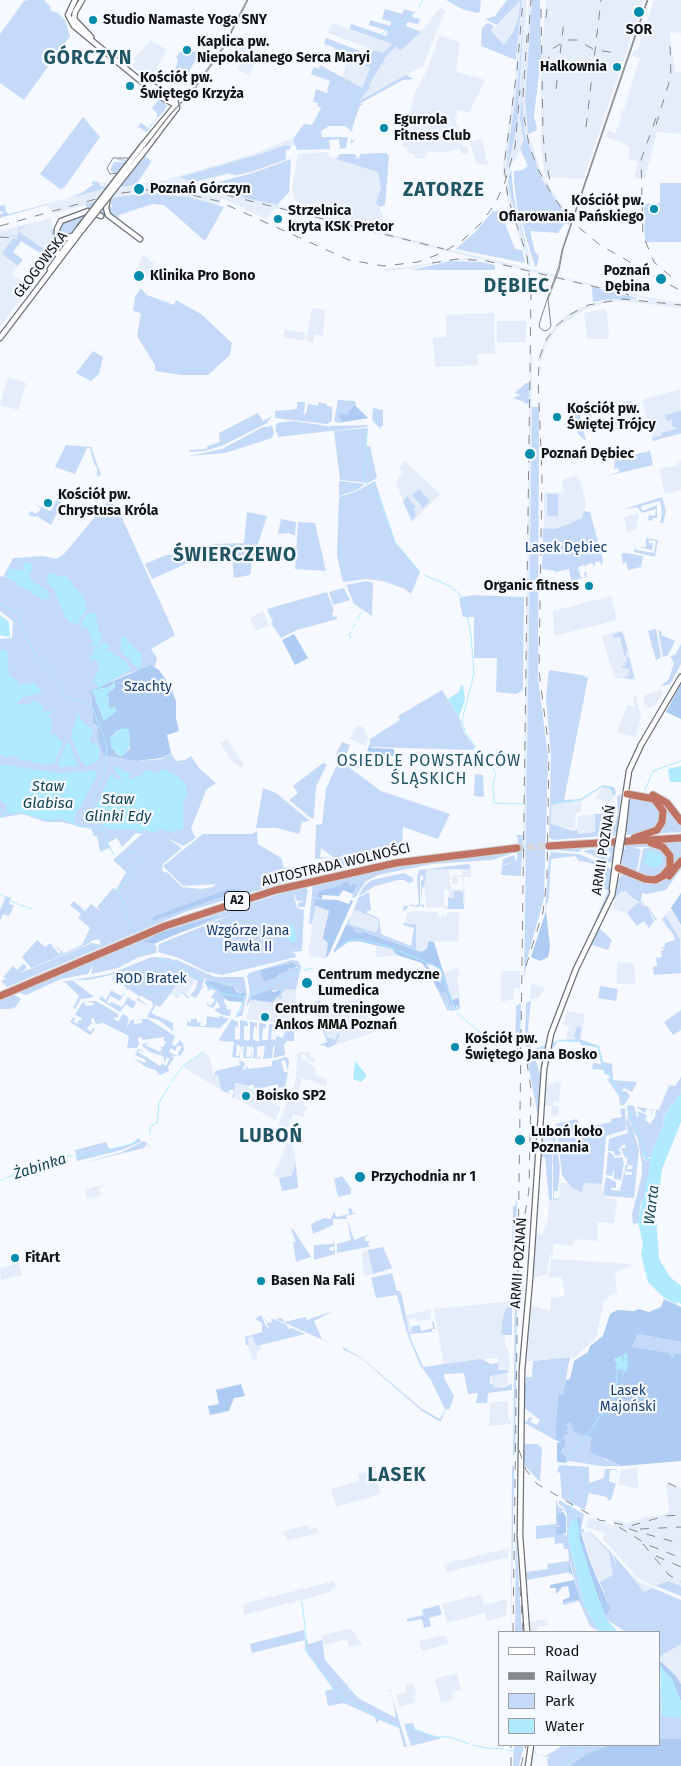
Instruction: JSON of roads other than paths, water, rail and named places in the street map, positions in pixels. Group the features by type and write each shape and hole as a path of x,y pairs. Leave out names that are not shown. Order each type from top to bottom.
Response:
{"highway":[{"path":"627,794 649,794 661,798 681,821"},
{"path":"627,794 654,799 660,806 663,815 662,822 657,830 636,839"},
{"path":"549,845 681,837"},
{"path":"616,868 649,880 659,879 667,872 671,861 665,849 657,844 636,839"},
{"name":"AUTOSTRADA WOLNOŚCI","path":"0,995 158,929 276,890 396,863 517,847"},
{"path":"616,868 643,882 656,883 668,877 681,861"}],"main road":[{"path":"75,0 68,12 70,22 164,100 168,106 167,113"},
{"path":"81,229 176,110 175,103 79,26 74,16 82,0"},
{"path":"164,100 175,103"},
{"path":"81,229 108,197 175,103"},
{"path":"108,197 107,213 140,239"},
{"path":"57,260 56,233 60,222 75,214 90,211 102,216"},
{"name":"GŁOGOWSKA","path":"0,338 74,234 81,229"},
{"name":"GŁOGOWSKA","path":"0,334 81,229"},
{"path":"56,233 64,239 74,234"},
{"path":"57,260 67,255"},
{"name":"ARMII POZNAŃ","path":"527,1631 520,1535 522,1370 531,1273 544,1074 549,1041 580,958 614,890 621,831 632,773 651,730 681,677"},
{"name":"ARMII POZNAŃ","path":"606,907 616,868"},
{"path":"528,1766 532,1746"}],"water":[{"path":"29,562 32,566 32,571 29,573 31,580 49,592 49,599 42,599 6,577 10,568 22,571 24,563"},
{"path":"47,574 66,576 85,600 87,610 79,619 79,624 69,622 65,617 54,589 47,582"},
{"path":"93,612 96,615 98,630 103,635 97,646 92,647 90,644 93,643 88,629 81,625 85,615"},
{"path":"0,615 9,622 10,637 0,635"},
{"path":"124,637 142,655 141,668 138,669 121,651 121,638"},
{"path":"104,642 110,646 110,648 106,648 128,664 130,670 99,688 93,680 99,669 98,663 96,659 89,662 95,648"},
{"path":"0,651 7,651 9,676 19,682 17,689 19,685 34,683 43,692 22,698 17,704 31,704 32,700 43,706 43,711 52,711 48,716 52,720 50,736 53,733 63,744 54,764 21,760 17,756 4,757 0,754"},
{"path":"115,681 115,686 107,694 109,699 108,706 111,709 114,706 117,711 104,721 92,690 110,687"},
{"path":"461,685 463,686 465,699 459,717 448,699 459,692"},
{"path":"79,715 83,723 91,727 94,733 90,737 90,743 96,743 100,750 98,761 86,766 81,761 71,736 77,716"},
{"path":"126,728 129,730 130,746 123,756 119,756 111,747 110,738 120,729"},
{"path":"68,741 78,764 60,767 58,762"},
{"name":"Staw Glabisa","path":"0,764 57,773 96,771 97,776 74,818 75,823 61,818 48,821 22,813 6,812 7,804 0,801"},
{"name":"Staw Glinki Edy","path":"118,766 124,772 129,772 130,779 143,774 143,771 151,770 152,773 156,773 164,769 179,777 186,786 187,795 183,801 183,830 168,832 160,829 155,833 144,830 139,832 134,829 115,830 105,827 99,816 97,804 111,774 114,774 114,780 118,778 124,782 113,767"},
{"path":"681,766 681,782 670,782 668,769"},
{"path":"647,850 661,854 663,861 660,866 655,868 644,864"},
{"path":"293,923 297,940 294,943 287,939 282,931"},
{"path":"355,1061 365,1073 366,1077 361,1082 353,1079"},
{"name":"Warta","path":"681,1092 681,1122 662,1169 656,1217 659,1259 670,1277 681,1286 681,1304 678,1302 675,1304 662,1296 648,1282 641,1254 643,1244 638,1221 651,1162 644,1159 642,1154 645,1151 642,1141 647,1153 644,1157 651,1159 652,1151 664,1125 663,1118"},
{"path":"627,1353 628,1368 621,1377 624,1370 615,1369 617,1365 614,1359 621,1356 624,1362 623,1354"},
{"path":"574,1518 578,1520 580,1541 598,1597 607,1620 617,1631 599,1631 584,1605 568,1537 570,1523"},
{"path":"661,1667 672,1679 681,1702 681,1716 678,1718 662,1716"}],"waterway":[{"path":"419,7 423,0"},
{"path":"375,38 416,12"},
{"path":"352,101 364,87"},
{"path":"367,431 364,480 380,500 395,542 420,572"},
{"path":"424,575 452,587 464,602 471,635 474,674 462,720 465,732 476,747"},
{"path":"0,604 16,612 29,643 36,655 57,679 66,699 91,705 104,737"},
{"path":"357,620 361,613"},
{"path":"353,628 355,624"},
{"path":"351,632 349,636 352,638"},
{"path":"105,739 107,748 104,777 94,796 93,812 106,833 107,843 114,855"},
{"path":"478,750 489,764"},
{"path":"645,790 653,771 681,761"},
{"path":"491,766 496,773 493,784 494,803 523,804"},
{"path":"551,803 581,800 602,786 610,788 614,794"},
{"path":"0,817 13,813"},
{"path":"75,822 77,826 104,830"},
{"path":"115,858 118,860 129,851 137,853"},
{"path":"131,929 124,904 120,895 116,893 140,861"},
{"path":"0,894 6,898"},
{"path":"11,901 18,904"},
{"path":"20,905 26,907"},
{"path":"28,908 32,909"},
{"path":"336,949 347,941 357,939 387,946 433,965 440,969 455,1009"},
{"path":"137,944 143,949 153,952"},
{"path":"157,958 171,962 203,980"},
{"path":"304,970 313,968"},
{"path":"250,996 301,970"},
{"path":"206,982 223,994 246,997"},
{"name":"Żabinka","path":"236,1017 245,998"},
{"path":"457,1013 498,1047 513,1055"},
{"path":"551,1044 562,1040 578,1041 586,1044"},
{"path":"586,1045 598,1047 606,1072 610,1074 617,1090 625,1096 627,1101"},
{"path":"531,1052 546,1046"},
{"name":"Żabinka","path":"172,1081 183,1066 203,1052"},
{"path":"515,1054 520,1054"},
{"name":"Żabinka","path":"150,1134 150,1126 157,1123 159,1103 170,1085"},
{"path":"628,1105 632,1121 642,1141"},
{"name":"Żabinka","path":"124,1146 137,1142"},
{"name":"Żabinka","path":"103,1152 123,1146"},
{"name":"Żabinka","path":"76,1156 102,1152"},
{"name":"Żabinka","path":"6,1178 30,1168 67,1156 73,1156"},
{"name":"Żabinka","path":"0,1181 4,1179"},
{"path":"566,1462 599,1417 608,1411 614,1397 618,1369"},
{"path":"571,1487 571,1508 574,1518"},
{"path":"301,1601 303,1609"},
{"path":"303,1610 305,1628"},
{"path":"305,1630 308,1653 341,1698 359,1707"},
{"path":"360,1708 401,1728"},
{"path":"406,1726 435,1737 450,1737 469,1744"},
{"path":"472,1745 503,1749"},
{"path":"567,1766 582,1746"},
{"path":"507,1750 523,1751"},
{"path":"531,1766 533,1753"}],"tunnel":[{"path":"517,848 549,846"}],"tram line":[{"path":"247,0 223,47 193,89 170,114 136,158 113,158 107,168 110,174 126,172 170,115 194,90 223,49 248,0"},
{"path":"647,0 562,250 559,266 540,321 539,327 544,331 548,330 551,326 548,299 559,270 563,249 648,0"}],"railway":[{"path":"513,1631 531,292 527,256 508,198 504,166 517,70 523,0"},
{"path":"528,42 531,0"},
{"path":"546,18 548,0"},
{"path":"586,127 601,0"},
{"path":"541,9 543,136 551,185"},
{"path":"556,89 564,21"},
{"path":"523,97 527,35"},
{"path":"546,65 552,49 567,40 577,40 595,50 618,53"},
{"path":"656,125 671,76 670,45"},
{"path":"0,226 114,194 145,190 174,191 218,201 349,260 384,266 418,262 442,253 463,240 481,223 495,204 505,182 515,147 520,90"},
{"path":"524,117 529,145 538,169 552,195 570,220 600,245 681,291"},
{"path":"656,118 641,160 643,235 654,262 677,282"},
{"path":"210,191 444,249"},
{"path":"0,237 14,238"},
{"path":"432,263 458,259 487,261 629,295"},
{"path":"526,966 543,912 547,878 549,750 539,671 542,475 538,379 540,356 546,340 557,325 571,314 588,305 623,299 681,305"},
{"path":"525,1214 529,1190 531,1089 527,1063"},
{"path":"519,1450 526,1470 537,1484 599,1520 630,1526 665,1516 681,1515"},
{"path":"668,1483 681,1489"},
{"path":"619,1527 646,1544 681,1558"},
{"path":"640,1529 681,1527"},
{"path":"629,1529 681,1544"},
{"path":"643,1544 669,1575 681,1582"},
{"path":"656,1556 681,1567"},
{"path":"520,1587 523,1631"},
{"path":"511,1746 511,1766"},
{"path":"521,1766 526,1746"}],"place":[{"name":"SOR","path":"639,12"},
{"name":"Studio Namaste Yoga SNY","path":"93,20"},
{"name":"Kaplica pw. Niepokalanego Serca Maryi","path":"187,50"},
{"name":"Halkownia","path":"617,67"},
{"name":"Kościół pw. Świętego Krzyża","path":"130,86"},
{"name":"Egurrola Fitness Club","path":"384,128"},
{"name":"Poznań Górczyn","path":"139,189"},
{"name":"Kościół pw. Ofiarowania Pańskiego","path":"654,209"},
{"name":"Strzelnica kryta KSK Pretor","path":"278,219"},
{"name":"Klinika Pro Bono","path":"139,276"},
{"name":"Poznań Dębina","path":"661,279"},
{"name":"Kościół pw. Świętej Trójcy","path":"557,417"},
{"name":"Poznań Dębiec","path":"530,454"},
{"name":"Kościół pw. Chrystusa Króla","path":"48,503"},
{"name":"Organic fitness","path":"589,586"},
{"name":"Centrum medyczne Lumedica","path":"307,983"},
{"name":"Centrum treningowe Ankos MMA Poznań","path":"265,1017"},
{"name":"Kościół pw. Świętego Jana Bosko","path":"455,1047"},
{"name":"Boisko SP2","path":"246,1096"},
{"name":"Luboń koło Poznania","path":"520,1140"},
{"name":"Przychodnia nr 1","path":"360,1177"},
{"name":"FitArt","path":"15,1258"},
{"name":"Basen Na Fali","path":"261,1281"}],"district":[{"name":"GÓRCZYN","path":"88,59"},
{"name":"ZATORZE","path":"444,191"},
{"name":"DĘBIEC","path":"517,287"},
{"name":"ŚWIERCZEWO","path":"235,556"},
{"name":"OSIEDLE POWSTAŃCÓW ŚLĄSKICH","path":"429,771"},
{"name":"LUBOŃ","path":"271,1137"},
{"name":"LASEK","path":"397,1476"}],"park label":[{"name":"Lasek Dębiec","path":"566,548"},
{"name":"Szachty","path":"148,687"},
{"name":"Wzgórze Jana Pawła II","path":"248,940"},
{"name":"ROD Bratek","path":"151,979"},
{"name":"Lasek Majoński","path":"628,1399"}]}
